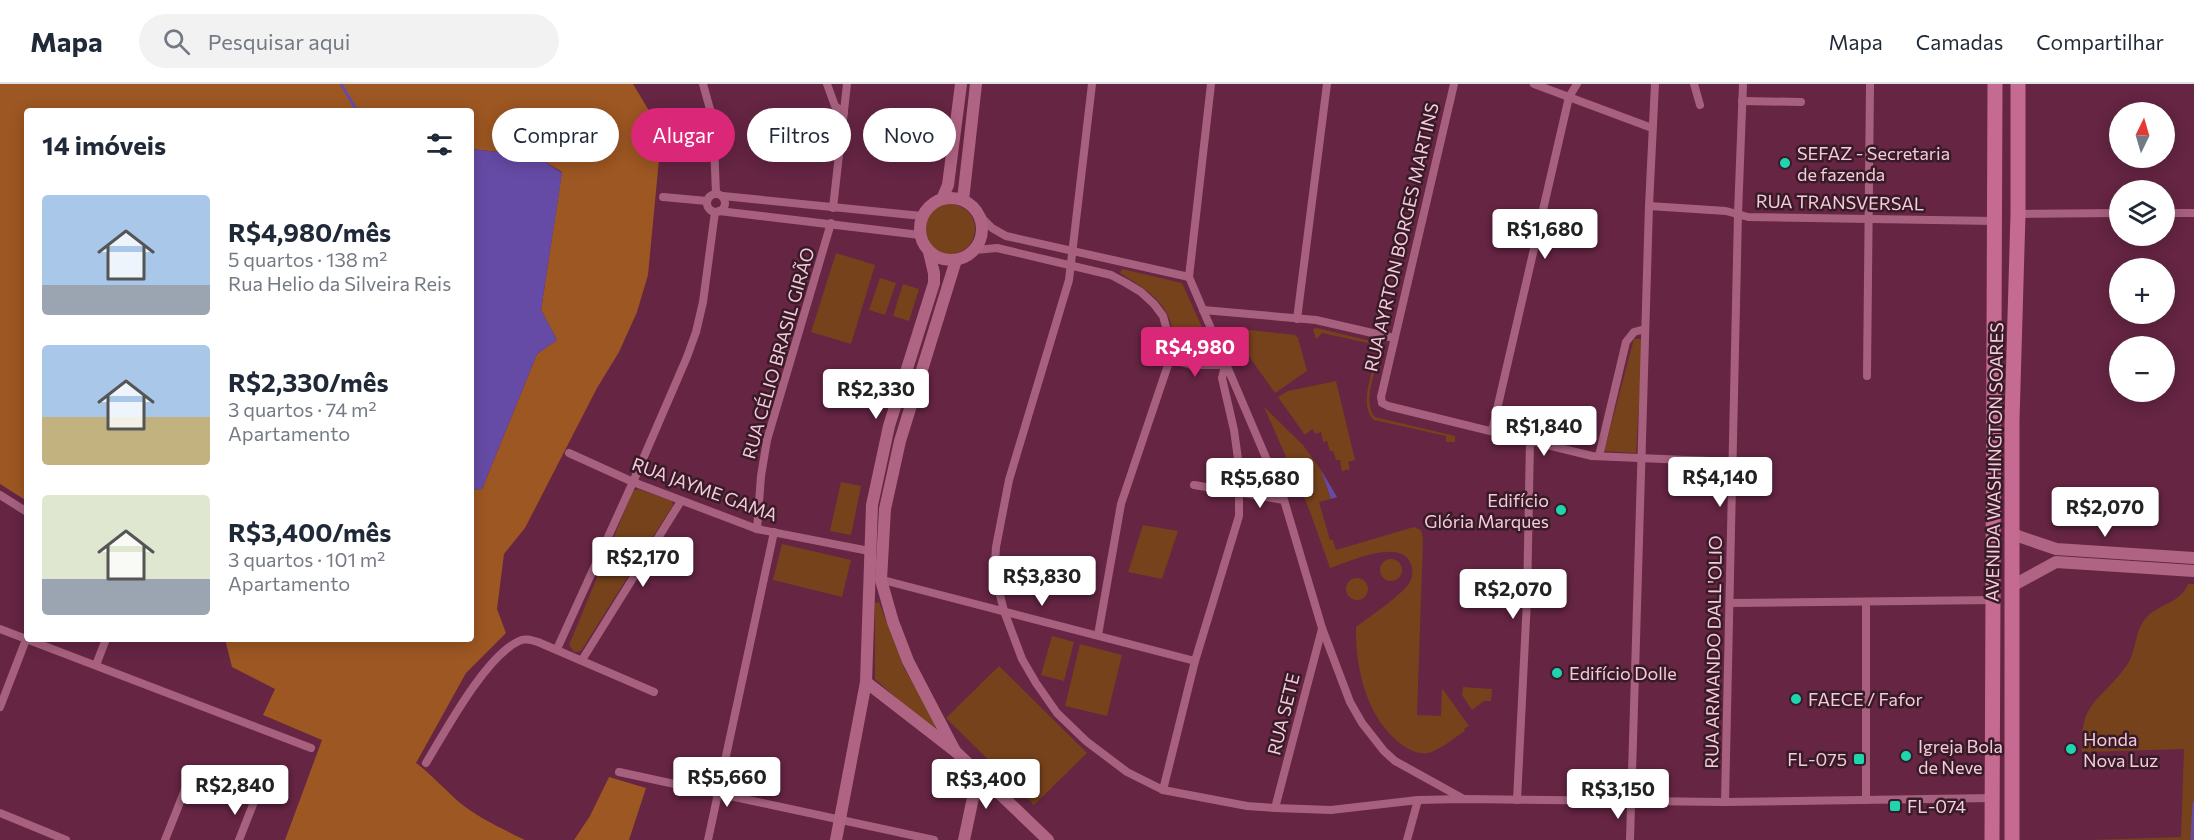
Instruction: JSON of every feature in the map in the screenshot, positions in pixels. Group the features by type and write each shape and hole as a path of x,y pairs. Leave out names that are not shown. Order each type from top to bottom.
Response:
{"highway":[{"name":"AVENIDA WASHINGTON SOARES","path":"1992,840 1995,84"},
{"name":"AVENIDA WASHINGTON SOARES","path":"2012,840 2013,351 2018,214 2018,84"}],"main road":[{"path":"942,199 948,185 961,84"},
{"path":"963,200 976,84"},
{"path":"952,197 963,200 973,206 980,216 982,234 975,250 966,256 956,260 942,259 930,252 923,244 920,235 922,216 930,205 942,199 952,197"},
{"path":"930,252 934,283 889,426 872,505 869,551 875,578 908,661 955,751"},
{"path":"836,840 866,682 875,578 885,509 900,441 956,260"},
{"path":"916,340 930,346"},
{"path":"879,468 893,472"},
{"path":"2012,534 2056,556 2194,571"},
{"path":"2012,586 2056,556 2194,558"},
{"path":"866,682 955,751 1048,840"},
{"path":"964,840 978,774"}],"street":[{"path":"557,649 633,482 696,332 709,269 717,212 724,207 719,195 713,120 703,84"},
{"path":"827,84 838,108"},
{"path":"844,108 847,84"},
{"path":"1092,84 1069,280 1009,480 995,562 995,575 1004,611 1022,659 1057,713 1086,741 1127,772 1163,790 1247,806 1275,808 1331,810 1418,800 1463,799 1725,802 1993,798"},
{"path":"1211,84 1189,277 1284,500 1322,628 1350,702 1372,738 1395,761 1463,799"},
{"path":"1297,319 1327,84"},
{"name":"RUA AYRTON BORGES MARTINS","path":"1454,84 1381,397 1382,403 1388,406 1492,430"},
{"path":"1534,84 1652,128"},
{"path":"1577,84 1569,97 1492,430 1599,456 1734,462"},
{"path":"1630,840 1648,206 1654,84"},
{"path":"1695,84 1700,105"},
{"name":"RUA ARMANDO DALL'OLIO","path":"1725,802 1743,84"},
{"path":"1867,376 1870,84"},
{"path":"1742,101 1801,102"},
{"path":"833,207 838,162"},
{"path":"920,235 804,220 717,212 708,208 707,201 708,197 719,195 922,216"},
{"path":"663,197 707,201"},
{"path":"804,220 806,205"},
{"name":"RUA TRANSVERSAL","path":"1648,206 1726,211 1748,217 1995,221"},
{"path":"868,228 870,211"},
{"path":"2018,214 2109,213"},
{"path":"2175,213 2194,213"},
{"path":"980,216 992,228 1006,236 1189,277"},
{"name":"RUA CÉLIO BRASIL GIRÃO","path":"757,528 760,484 767,440 831,224"},
{"path":"975,250 997,248 1112,275 1141,292 1163,316 1168,334 1170,359 1121,504 1098,635"},
{"path":"1112,275 1114,261"},
{"path":"1203,310 1316,320 1394,338"},
{"path":"1599,456 1626,342 1634,332 1645,329"},
{"path":"1170,359 1191,365 1225,365"},
{"path":"1163,790 1195,661 1235,536 1239,516 1239,466 1234,430 1222,378 1225,365"},
{"path":"1517,800 1527,600 1530,440"},
{"name":"RUA JAYME GAMA","path":"569,453 633,482 757,528 869,551"},
{"path":"1194,485 1284,500"},
{"path":"0,495 24,510"},
{"path":"582,660 681,501"},
{"path":"708,840 774,532"},
{"path":"875,578 1195,661"},
{"path":"1730,603 1994,600"},
{"path":"1866,603 1866,800"},
{"name":"RUA SETE","path":"1275,808 1322,628"},
{"path":"0,629 24,637"},
{"path":"426,763 480,678 514,644 520,641 530,640 557,649 654,692"},
{"path":"0,707 25,642"},
{"path":"37,642 311,748"},
{"path":"96,665 105,642"},
{"path":"619,772 934,840"},
{"path":"165,840 190,777"},
{"path":"1407,840 1418,800"},
{"path":"239,840 254,802"},
{"path":"0,813 66,840"}],"shaded area":[{"path":"0,84 633,84 647,108 631,108 631,162 659,162 648,275 637,312 619,352 597,388 525,528 504,554 497,609 506,633 466,673 416,763 466,808 525,840 285,840 322,740 263,715 275,689 232,667 226,642 474,642 474,490 482,489 537,354 557,340 541,310 562,172 546,162 619,162 619,108 492,108 492,151 474,149 474,108 24,108 24,499 0,484"},
{"path":"474,149 492,151 492,162 545,162 562,173 541,310 557,340 537,354 482,489 474,490"},
{"path":"950,204 968,211 975,229 968,247 950,254 932,247 925,229 932,211"},
{"path":"836,253 875,265 851,344 811,332"},
{"path":"1122,269 1182,283 1211,347 1208,357 1198,360 1177,355 1172,327 1164,309 1152,295 1120,273"},
{"path":"880,278 896,283 885,315 869,310"},
{"path":"903,284 919,289 909,321 893,316"},
{"path":"1317,328 1374,342 1380,348 1370,394 1371,411 1375,417 1455,436 1455,442 1446,442 1446,436 1374,420 1369,413 1367,395 1378,348 1373,344 1322,333 1316,339 1313,329"},
{"path":"1241,329 1295,335 1298,338 1307,371 1275,393 1233,334"},
{"path":"1634,339 1643,339 1636,453 1604,451"},
{"path":"1336,381 1355,460 1348,462 1350,469 1342,471 1340,460 1336,460 1327,441 1323,442 1321,432 1316,434 1312,429 1305,435 1278,397 1288,391"},
{"path":"1264,407 1303,445 1321,470 1331,499 1319,502 1330,540 1333,540 1336,550 1414,527 1421,530 1423,539 1417,715 1441,716 1442,688 1469,726 1434,751 1415,752 1402,745 1390,734 1372,707 1358,660 1356,627 1402,592 1412,576 1411,564 1405,556 1397,552 1386,552 1361,557 1330,568 1309,509"},
{"path":"1321,470 1337,497 1331,499"},
{"path":"841,482 861,486 851,535 830,531"},
{"path":"638,489 672,501 673,505 581,651 574,652 569,645 633,491"},
{"path":"1143,525 1178,531 1162,579 1128,572"},
{"path":"782,544 851,560 842,597 773,580"},
{"path":"1391,559 1399,562 1402,570 1399,578 1391,581 1383,578 1380,570 1383,562"},
{"path":"1357,578 1365,581 1368,589 1365,597 1357,600 1349,597 1346,589 1349,581"},
{"path":"2188,584 2194,584 2194,840 2090,840 2181,837 2184,749 2082,752 2082,735 2088,711 2127,665 2142,623 2151,613 2180,595"},
{"path":"879,602 904,668 933,718 936,729 931,729 875,679 875,603"},
{"path":"1052,636 1074,642 1064,681 1041,675"},
{"path":"1080,644 1122,655 1107,716 1065,706"},
{"path":"999,666 1087,753 1034,805 946,718"},
{"path":"1463,687 1492,689 1491,701 1484,701 1472,710 1462,695"},
{"path":"609,777 646,788 629,840 574,840 590,816"}],"waterway":[{"path":"341,84 355,108"},
{"path":"2192,840 2194,803"}],"place":[{"name":"SEFAZ - Secretaria de fazenda","path":"1785,163"},
{"name":"Edifício Glória Marques","path":"1561,510"},
{"name":"Edifício Dolle","path":"1557,673"},
{"name":"FAECE / Fafor","path":"1796,699"},
{"name":"Honda Nova Luz","path":"2071,749"},
{"name":"Igreja Bola de Neve","path":"1906,756"},
{"name":"FL-075","path":"1859,759"},
{"name":"FL-074","path":"1895,806"}]}
